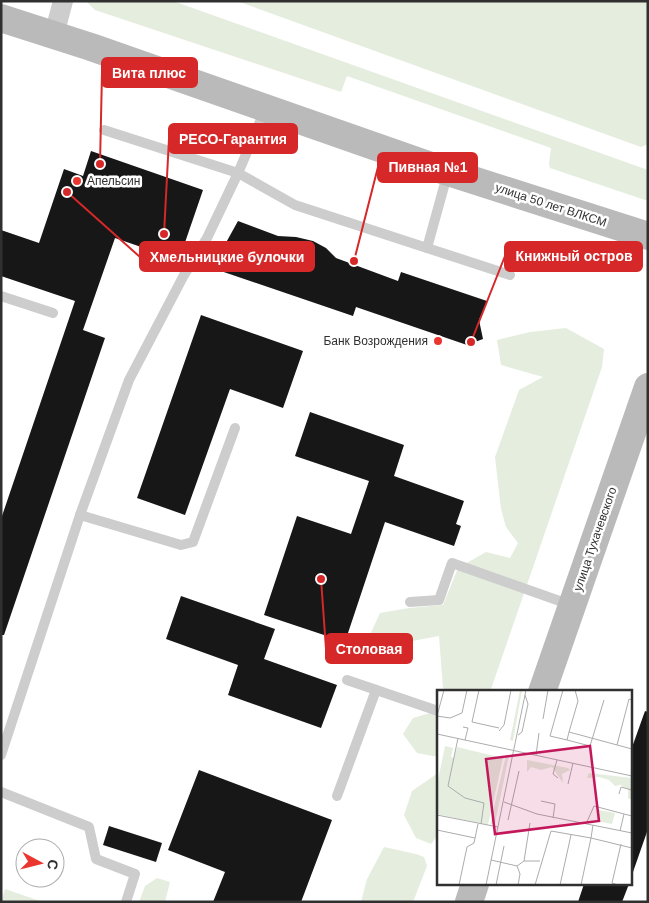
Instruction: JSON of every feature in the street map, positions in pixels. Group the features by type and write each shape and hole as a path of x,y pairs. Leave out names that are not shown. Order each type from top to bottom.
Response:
{"street":[{"path":"54,35 63,1"},
{"name":"улица 50 лет ВЛКСМ","path":"1,18 448,172 648,236"},
{"name":"улица Тухачевского","path":"543,690 572,605 635,439 648,387"},
{"path":"468,902 474,886"}],"lane":[{"path":"1,755 80,515 128,380 184,275 207,238 266,109"},
{"path":"104,130 238,173 295,205 510,275"},
{"path":"427,248 448,172"},
{"path":"1,296 53,313"},
{"path":"80,515 181,545 193,542 235,428"},
{"path":"410,602 439,600 452,563 572,605"},
{"path":"347,680 437,711"},
{"path":"337,796 376,690"},
{"path":"1,792 89,826 96,859 134,874 126,902"}],"green space":[{"path":"86,1 173,1 648,170 648,201 550,168 551,148 347,76 341,92 95,10"},
{"path":"237,1 648,1 648,144 641,147"},
{"path":"566,328 604,349 602,367 491,690 446,690 443,688 439,636 391,645 369,637 380,613 443,605 458,568 486,552 510,558 518,543 506,527 501,509 495,457 519,390 543,377 501,365 497,340 530,332"},
{"path":"433,712 437,714 437,757 417,753 403,734 413,718"},
{"path":"437,774 437,836 431,844 416,838 404,815 412,791"},
{"path":"384,847 424,857 427,866 413,902 361,902 367,879"},
{"path":"157,878 170,882 165,902 139,902 145,886"},
{"path":"5,889 43,902 1,902"}],"building":[{"path":"91,151 203,190 179,260 115,238 83,330 105,338 4,635 1,635 1,519 75,301 1,276 1,230 39,243 64,169 83,176"},
{"path":"238,221 278,236 296,237 313,241 326,248 336,258 398,281 401,272 487,301 479,320 483,339 467,345 356,307 353,316 212,268"},
{"path":"201,315 303,351 283,408 230,389 185,515 137,498"},
{"path":"310,412 404,445 394,476 464,501 456,524 461,526 454,546 385,522 345,642 264,615 297,516 351,534 369,481 295,456"},
{"path":"181,596 275,629 264,659 337,685 321,728 228,695 238,665 166,639"},
{"path":"645,711 648,712 648,829 633,872 632,872 632,747"},
{"path":"199,770 332,820 301,902 213,902 225,872 168,850"},
{"path":"109,826 162,843 156,862 103,845"},
{"path":"583,886 628,886 622,902 578,902"}],"place":[{"name":"Вита плюс","path":"100,164"},
{"name":"Апельсин","path":"77,181"},
{"name":"Хмельницкие булочки","path":"67,192"},
{"name":"РЕСО-Гарантия","path":"164,234"},
{"name":"Пивная №1","path":"354,261"},
{"name":"Банк Возрождения","path":"438,341"},
{"name":"Книжный остров","path":"471,342"},
{"name":"Столовая","path":"321,579"}]}
